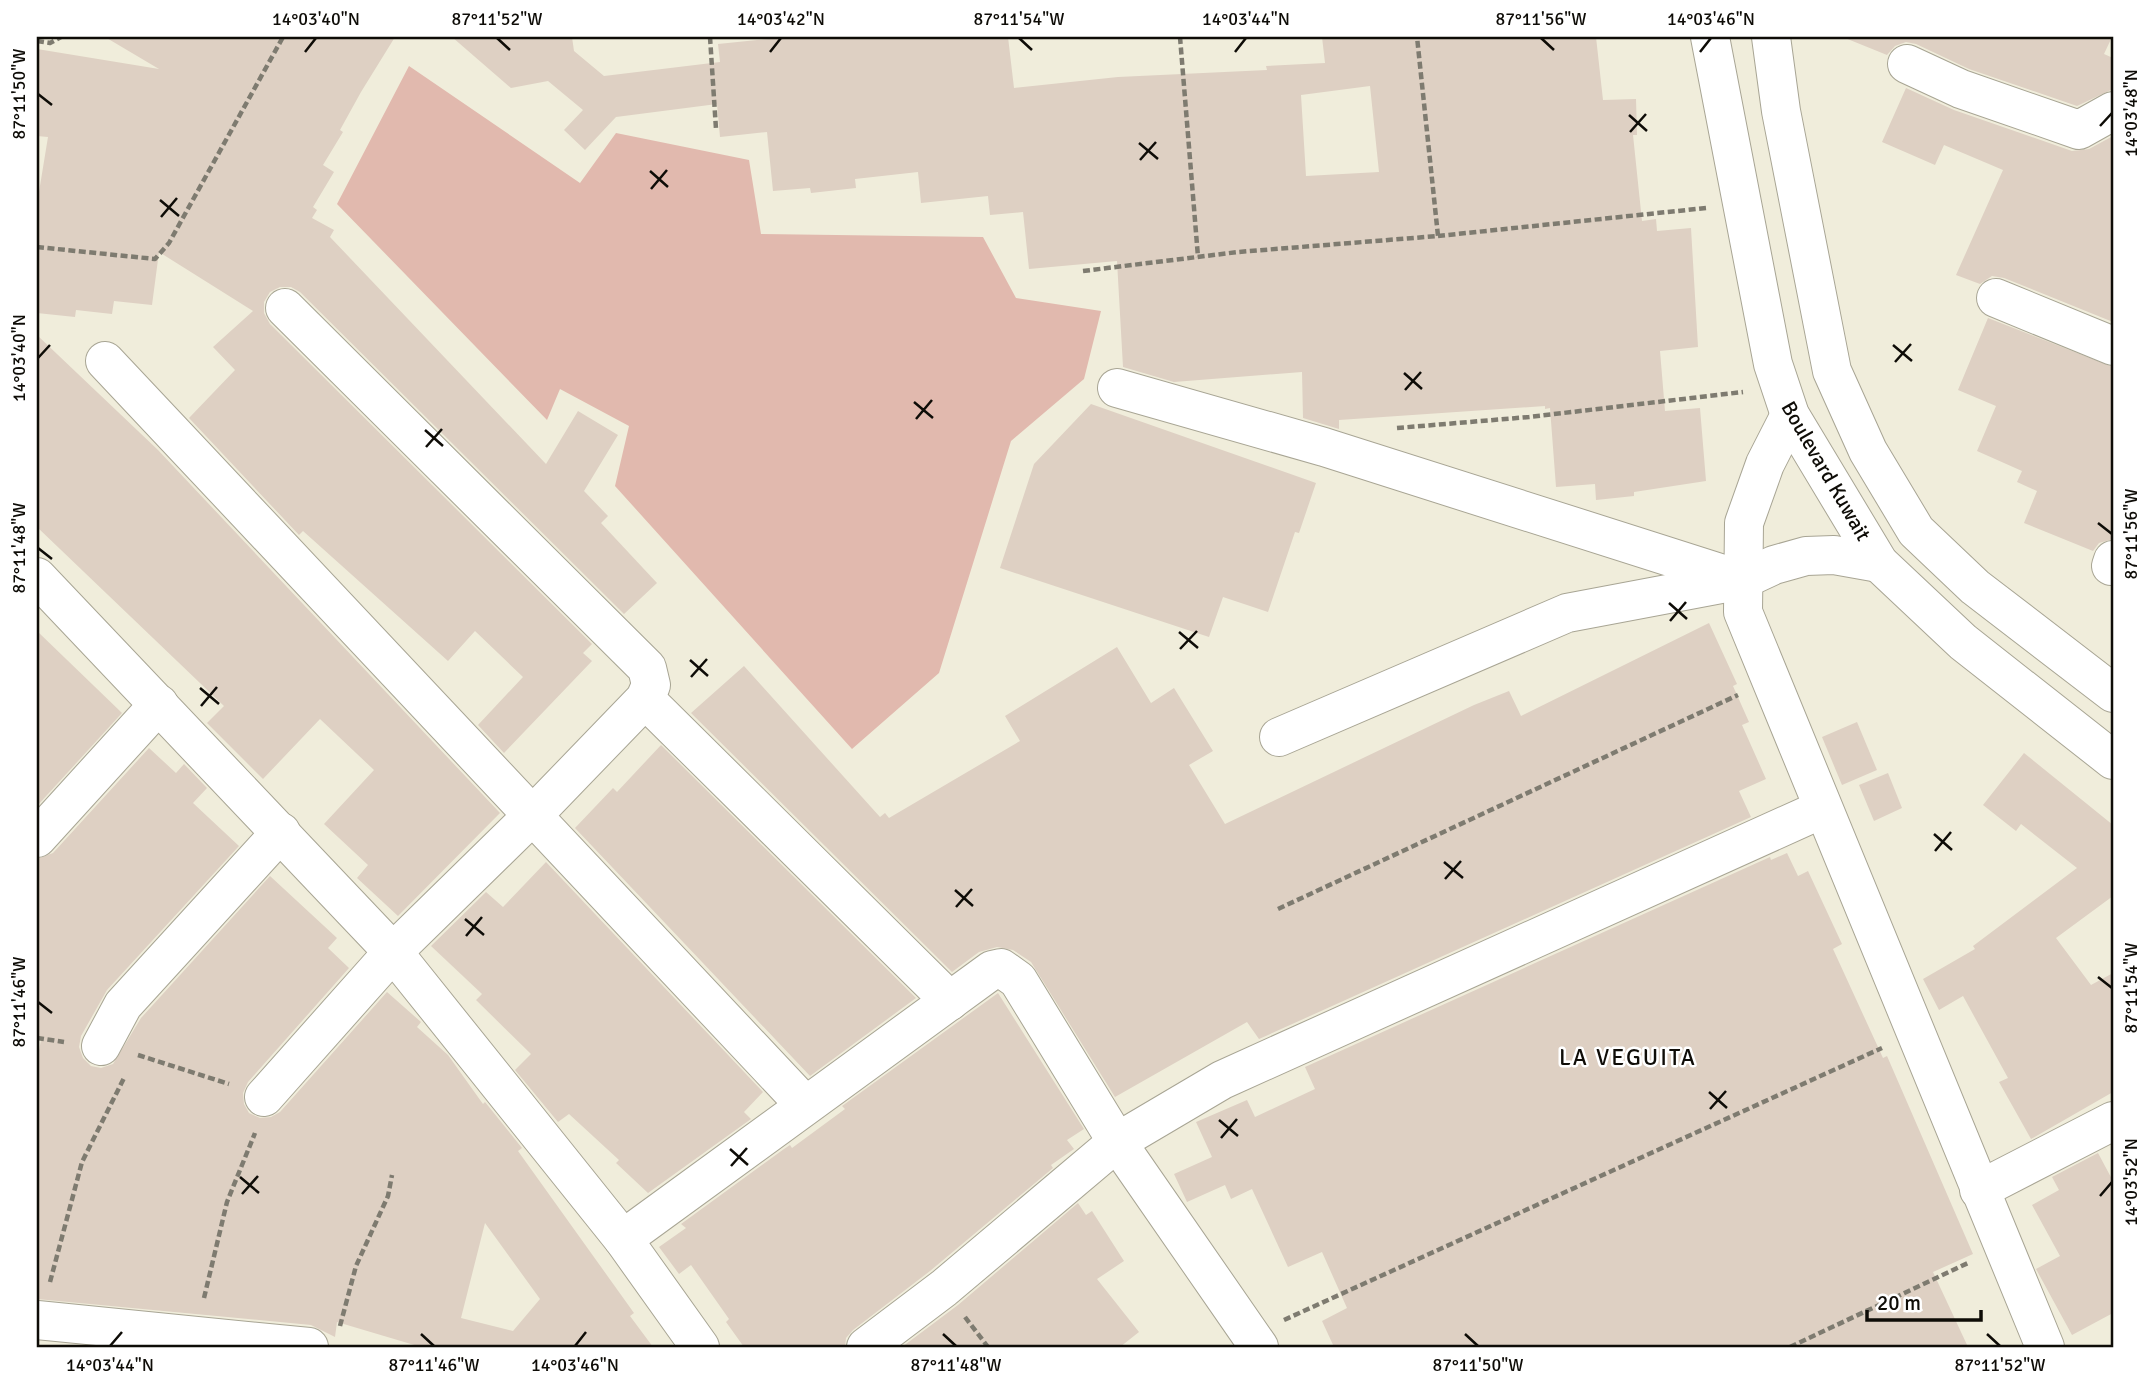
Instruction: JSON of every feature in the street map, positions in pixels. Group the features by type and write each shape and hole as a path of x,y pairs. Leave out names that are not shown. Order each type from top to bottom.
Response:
{"street":[{"name":"Boulevard Kuwait","path":"1710,37 1740,204 1784,401 1879,563 1963,642 2113,760"},
{"path":"1771,37 1782,111 1832,370 1868,451 1916,531 1975,587 2113,693"},
{"path":"1907,64 1961,89 2079,130 2113,111"},
{"path":"1996,298 2113,345"},
{"path":"264,1097 393,952 532,817 645,699 652,685 648,668 285,308"},
{"path":"105,361 805,1105"},
{"path":"1117,388 1324,447 1742,580"},
{"path":"1784,401 1744,523 1743,612 1914,1034 2045,1347"},
{"path":"1279,737 1567,613 1742,580 1774,565 1806,556 1834,555 1879,563"},
{"path":"37,578 393,952 623,1239 700,1347"},
{"path":"645,699 950,1001"},
{"path":"37,838 159,704"},
{"path":"866,1347 943,1288 1117,1142 1222,1080 1822,810"},
{"path":"101,1046 123,1005 281,832"},
{"path":"623,1239 992,970 1001,968 1009,971 1039,1012 1117,1142 1254,1341"},
{"path":"1979,1190 2113,1121"},
{"path":"37,1320 197,1335 323,1341"}],"path":[{"path":"37,41 50,43 61,37"},
{"path":"37,247 155,259 169,243 283,37"},
{"path":"710,37 716,129"},
{"path":"1180,37 1198,257"},
{"path":"1417,37 1438,236"},
{"path":"1083,271 1198,257 1438,236 1740,204"},
{"path":"1395,428 1784,401"},
{"path":"1278,909 1770,680"},
{"path":"1254,1341 1914,1034"},
{"path":"37,1038 101,1046"},
{"path":"49,1284 82,1163 135,1054 194,1070 264,1097 253,1140 227,1202 210,1264 197,1335"},
{"path":"323,1341 388,1196 392,1175"},
{"path":"1790,1347 2004,1246"}],"shaded area":[{"path":"409,66 580,183 616,133 749,160 761,234 983,237 1016,298 1101,311 1084,379 1011,441 939,673 852,749 615,486 629,426 560,389 547,420 337,204"}],"building":[{"path":"105,37 395,37 361,92 340,130 343,132 323,165 334,172 313,207 317,210 312,218 334,230 330,237 546,464 578,411 618,435 584,491 608,516 601,523 657,583 624,614 300,292 291,287 280,287 270,292 264,302 264,313 270,324 592,644 583,653 592,661 504,753 478,725 523,677 475,631 448,661 303,531 299,535 189,418 235,370 213,347 253,311 159,252 152,305 114,301 112,314 76,310 75,317 37,313 37,204 48,137 37,136 37,49 159,69"},
{"path":"452,37 572,37 574,51 604,76 720,62 718,44 757,40 794,37 1008,37 1014,88 1118,77 1267,70 1266,66 1325,63 1322,37 1596,37 1603,100 1636,99 1637,135 1633,135 1642,221 1656,219 1657,231 1691,228 1698,347 1660,351 1665,411 1700,408 1706,481 1634,492 1634,496 1596,500 1595,484 1556,487 1550,408 1545,409 1545,406 1339,420 1339,429 1303,418 1302,372 1174,382 1123,367 1117,261 1029,269 1023,212 990,215 988,196 921,203 918,172 855,179 856,188 811,193 810,188 773,191 767,132 720,137 717,104 616,117 585,150 564,130 583,110 548,81 511,88","holes":["1370,86 1379,172 1306,176 1301,95"]},
{"path":"2112,37 2104,54 2113,58 2113,89 2077,106 1969,69 1916,44 1906,42 1895,46 1887,55 1845,38"},
{"path":"1906,88 1954,110 2072,151 2089,149 2113,136 2113,322 2004,278 1992,276 1980,284 1956,275 2003,170 1944,145 1935,165 1882,142"},
{"path":"1988,318 2113,367 2113,539 2099,543 2093,551 2024,523 2037,491 2017,482 2022,471 1977,451 1996,406 1958,390"},
{"path":"37,335 158,450 500,813 398,916 357,878 368,865 324,824 374,770 320,719 263,779 207,723 224,706 37,527"},
{"path":"1091,404 1316,483 1299,533 1295,532 1268,612 1223,597 1209,637 1000,568 1034,464"},
{"path":"1709,623 1737,684 1733,686 1749,722 1742,725 1766,779 1739,791 1751,817 1259,1039 1247,1022 1115,1097 1031,962 1013,950 997,947 979,952 952,972 691,713 744,666 880,817 885,813 889,818 1020,741 1005,716 1117,647 1151,703 1174,688 1213,751 1189,765 1225,824 1474,705 1509,691 1521,716"},
{"path":"37,631 122,713 37,806"},
{"path":"1857,722 1877,770 1842,785 1822,737"},
{"path":"661,745 916,998 810,1076 575,828 613,788 617,792"},
{"path":"149,748 176,773 184,764 207,788 193,803 239,846 107,990 81,1036 79,1047 83,1058 91,1066 101,1068 113,1064 141,1018 270,876 337,938 328,948 349,968 248,1082 243,1093 244,1104 249,1113 260,1118 271,1117 280,1112 387,992 421,1022 417,1027 448,1055 483,1104 485,1102 522,1148 518,1151 634,1313 630,1316 653,1347 421,1347 337,1322 335,1337 311,1325 37,1299 37,1061 41,1040 37,1036 37,859 53,853","holes":["485,1223 540,1299 513,1331 461,1318"]},
{"path":"2024,753 2113,825 2113,896 2056,938 2091,985 2113,973 2113,1092 2031,1139 1999,1082 2008,1078 1963,996 1939,1010 1923,979 1975,949 1973,946 2077,868 2021,824 2016,831 1983,805"},
{"path":"1888,773 1902,808 1874,821 1859,785"},
{"path":"1787,853 1798,876 1808,871 1842,944 1833,949 1883,1058 1887,1056 1973,1254 1933,1272 1968,1347 1334,1347 1322,1321 1347,1308 1322,1252 1288,1267 1252,1189 1231,1199 1225,1185 1187,1202 1174,1174 1212,1157 1196,1122 1247,1100 1255,1117 1315,1089 1305,1067 1770,857 1771,860"},
{"path":"546,862 763,1092 744,1112 751,1119 648,1193 616,1163 619,1160 569,1114 558,1122 515,1070 531,1054 476,1000 482,994 431,946 486,892 503,907"},
{"path":"998,993 1084,1129 1067,1140 1074,1149 1051,1165 1053,1168 930,1271 853,1330 846,1338 845,1347 744,1347 726,1322 729,1319 691,1265 679,1274 659,1247 686,1228 681,1224 784,1149 790,1145 792,1148 845,1109 842,1106"},
{"path":"2098,1153 2113,1181 2113,1313 2072,1335 2036,1269 2060,1256 2032,1205 2059,1190 2052,1177"},
{"path":"1078,1203 1086,1215 1092,1211 1124,1261 1097,1279 1139,1332 1120,1347 902,1347 958,1305"}],"district":[{"name":"LA VEGUITA","path":"1628,1057"}]}
